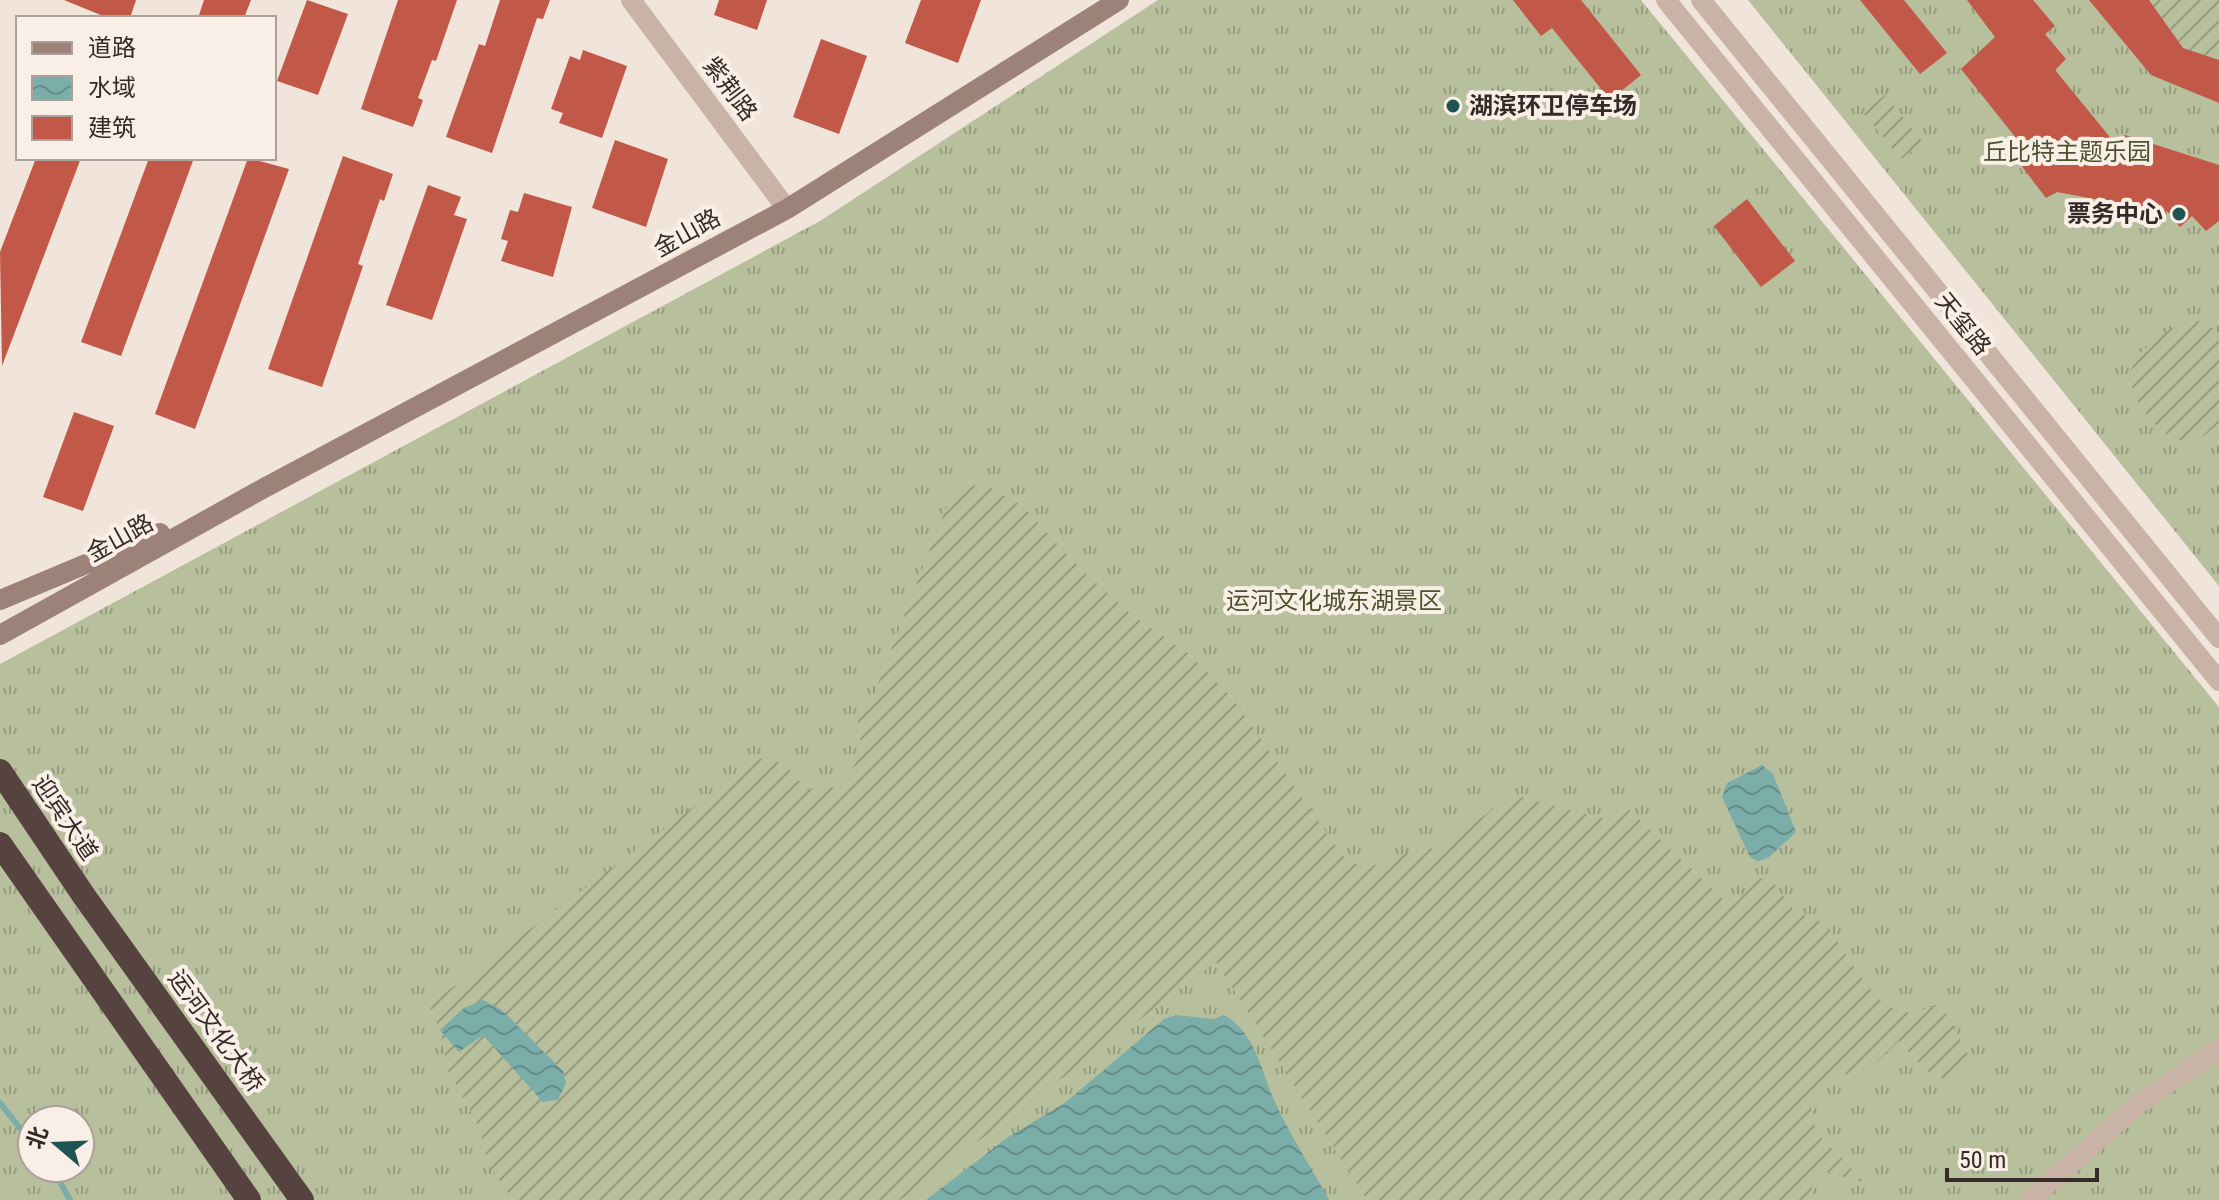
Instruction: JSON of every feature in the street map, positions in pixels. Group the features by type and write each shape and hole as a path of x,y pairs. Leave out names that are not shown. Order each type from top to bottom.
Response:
{"highway":[{"name":"迎宾大道","path":"0,771 84,896"},
{"path":"0,844 249,1200"},
{"name":"运河文化大桥","path":"84,896 302,1200"}],"street":[{"name":"紫荆路","path":"631,0 787,209"},
{"name":"金山路","path":"0,635 266,487 787,209 1119,0"},
{"name":"天玺路","path":"1666,0 2219,681"},
{"name":"天玺路","path":"1701,0 2219,638"},
{"name":"金山路","path":"0,600 266,487"},
{"path":"2030,1200 2138,1104 2219,1049"}],"green space":[{"name":"运河文化城东湖景区","path":"1158,0 1641,0 2219,707 2219,1200 0,1200 0,664 820,221"},
{"name":"丘比特主题乐园","path":"1748,0 2219,0 2219,586"},
{"path":"2149,0 2219,0 2219,60 2183,48"},
{"path":"1885,95 1923,142 1901,159 1863,113"},
{"path":"2196,319 2219,333 2219,423 2197,440 2182,441 2160,429 2141,407 2131,383 2131,373 2137,358 2148,346 2175,326"},
{"path":"985,485 1021,505 1080,568 1133,616 1189,654 1233,699 1343,856 1356,864 1372,866 1407,853 1445,846 1503,801 1521,797 1605,819 1625,806 1726,902 1739,900 1756,878 1771,880 1794,910 1821,922 1831,932 1862,979 1892,1008 1913,1012 1945,1001 1946,1014 1973,1064 1962,1074 1942,1078 1933,1075 1899,1041 1855,1083 1846,1074 1826,1080 1818,1089 1810,1109 1817,1134 1866,1183 1813,1168 1811,1200 1367,1200 1216,962 900,1200 514,1200 489,1166 478,1125 448,1070 440,1030 429,1005 759,758 785,764 806,789 843,787 862,751 857,715 874,694 950,497 964,486"}],"water":[{"path":"1762,765 1773,774 1796,832 1768,858 1758,861 1750,857 1722,797 1727,783"},
{"path":"483,1000 502,1010 563,1071 566,1083 558,1100 543,1102 483,1035 459,1052 440,1030 464,1008"},
{"path":"1176,1015 1214,1019 1223,1015 1246,1035 1280,1112 1329,1200 926,1200 1007,1138 1066,1102 1164,1019"}],"building":[{"path":"64,0 136,0 131,16 103,16"},
{"path":"204,0 251,0 245,16 199,16"},
{"path":"307,0 348,14 318,95 277,81"},
{"path":"398,0 457,0 436,61 432,60 418,98 423,100 413,127 361,109"},
{"path":"500,0 550,0 543,19 537,18 492,153 446,137 479,44 485,46"},
{"path":"719,0 767,0 757,30 714,15"},
{"path":"921,0 981,0 958,63 905,43"},
{"path":"1513,0 1581,0 1641,75 1610,100 1552,28 1541,36"},
{"path":"1860,0 1904,0 1947,53 1920,74"},
{"path":"1967,0 2033,0 2055,26 2045,34 2066,59 2055,70 2114,142 2125,135 2219,165 2219,221 2206,231 2192,216 2180,227 2167,211 2154,222 2142,208 2057,192 2046,198 2014,156 2024,148 1961,69 1995,37"},
{"path":"2089,0 2149,0 2183,48 2219,60 2219,103 2151,75"},
{"path":"821,39 867,56 839,134 793,117"},
{"path":"583,50 627,66 602,138 559,123 563,113 551,109 570,56 580,60"},
{"path":"615,140 668,159 646,227 592,208"},
{"path":"343,156 393,174 384,201 380,199 358,264 363,266 322,387 268,369"},
{"path":"35,160 80,160 2,366 0,252"},
{"path":"148,160 193,160 121,356 81,342"},
{"path":"247,160 289,169 195,429 155,414"},
{"path":"428,185 461,197 454,215 467,219 432,320 386,305"},
{"path":"524,193 572,207 553,277 501,261 508,241 501,239 510,210 518,212"},
{"path":"1747,199 1795,261 1761,287 1714,226"},
{"path":"74,412 114,426 83,511 43,497"}],"waterway":[{"path":"0,1103 16,1123"},
{"path":"61,1184 70,1200"}],"place":[{"name":"湖滨环卫停车场","path":"1453,106"},
{"name":"票务中心","path":"2179,214"}]}
